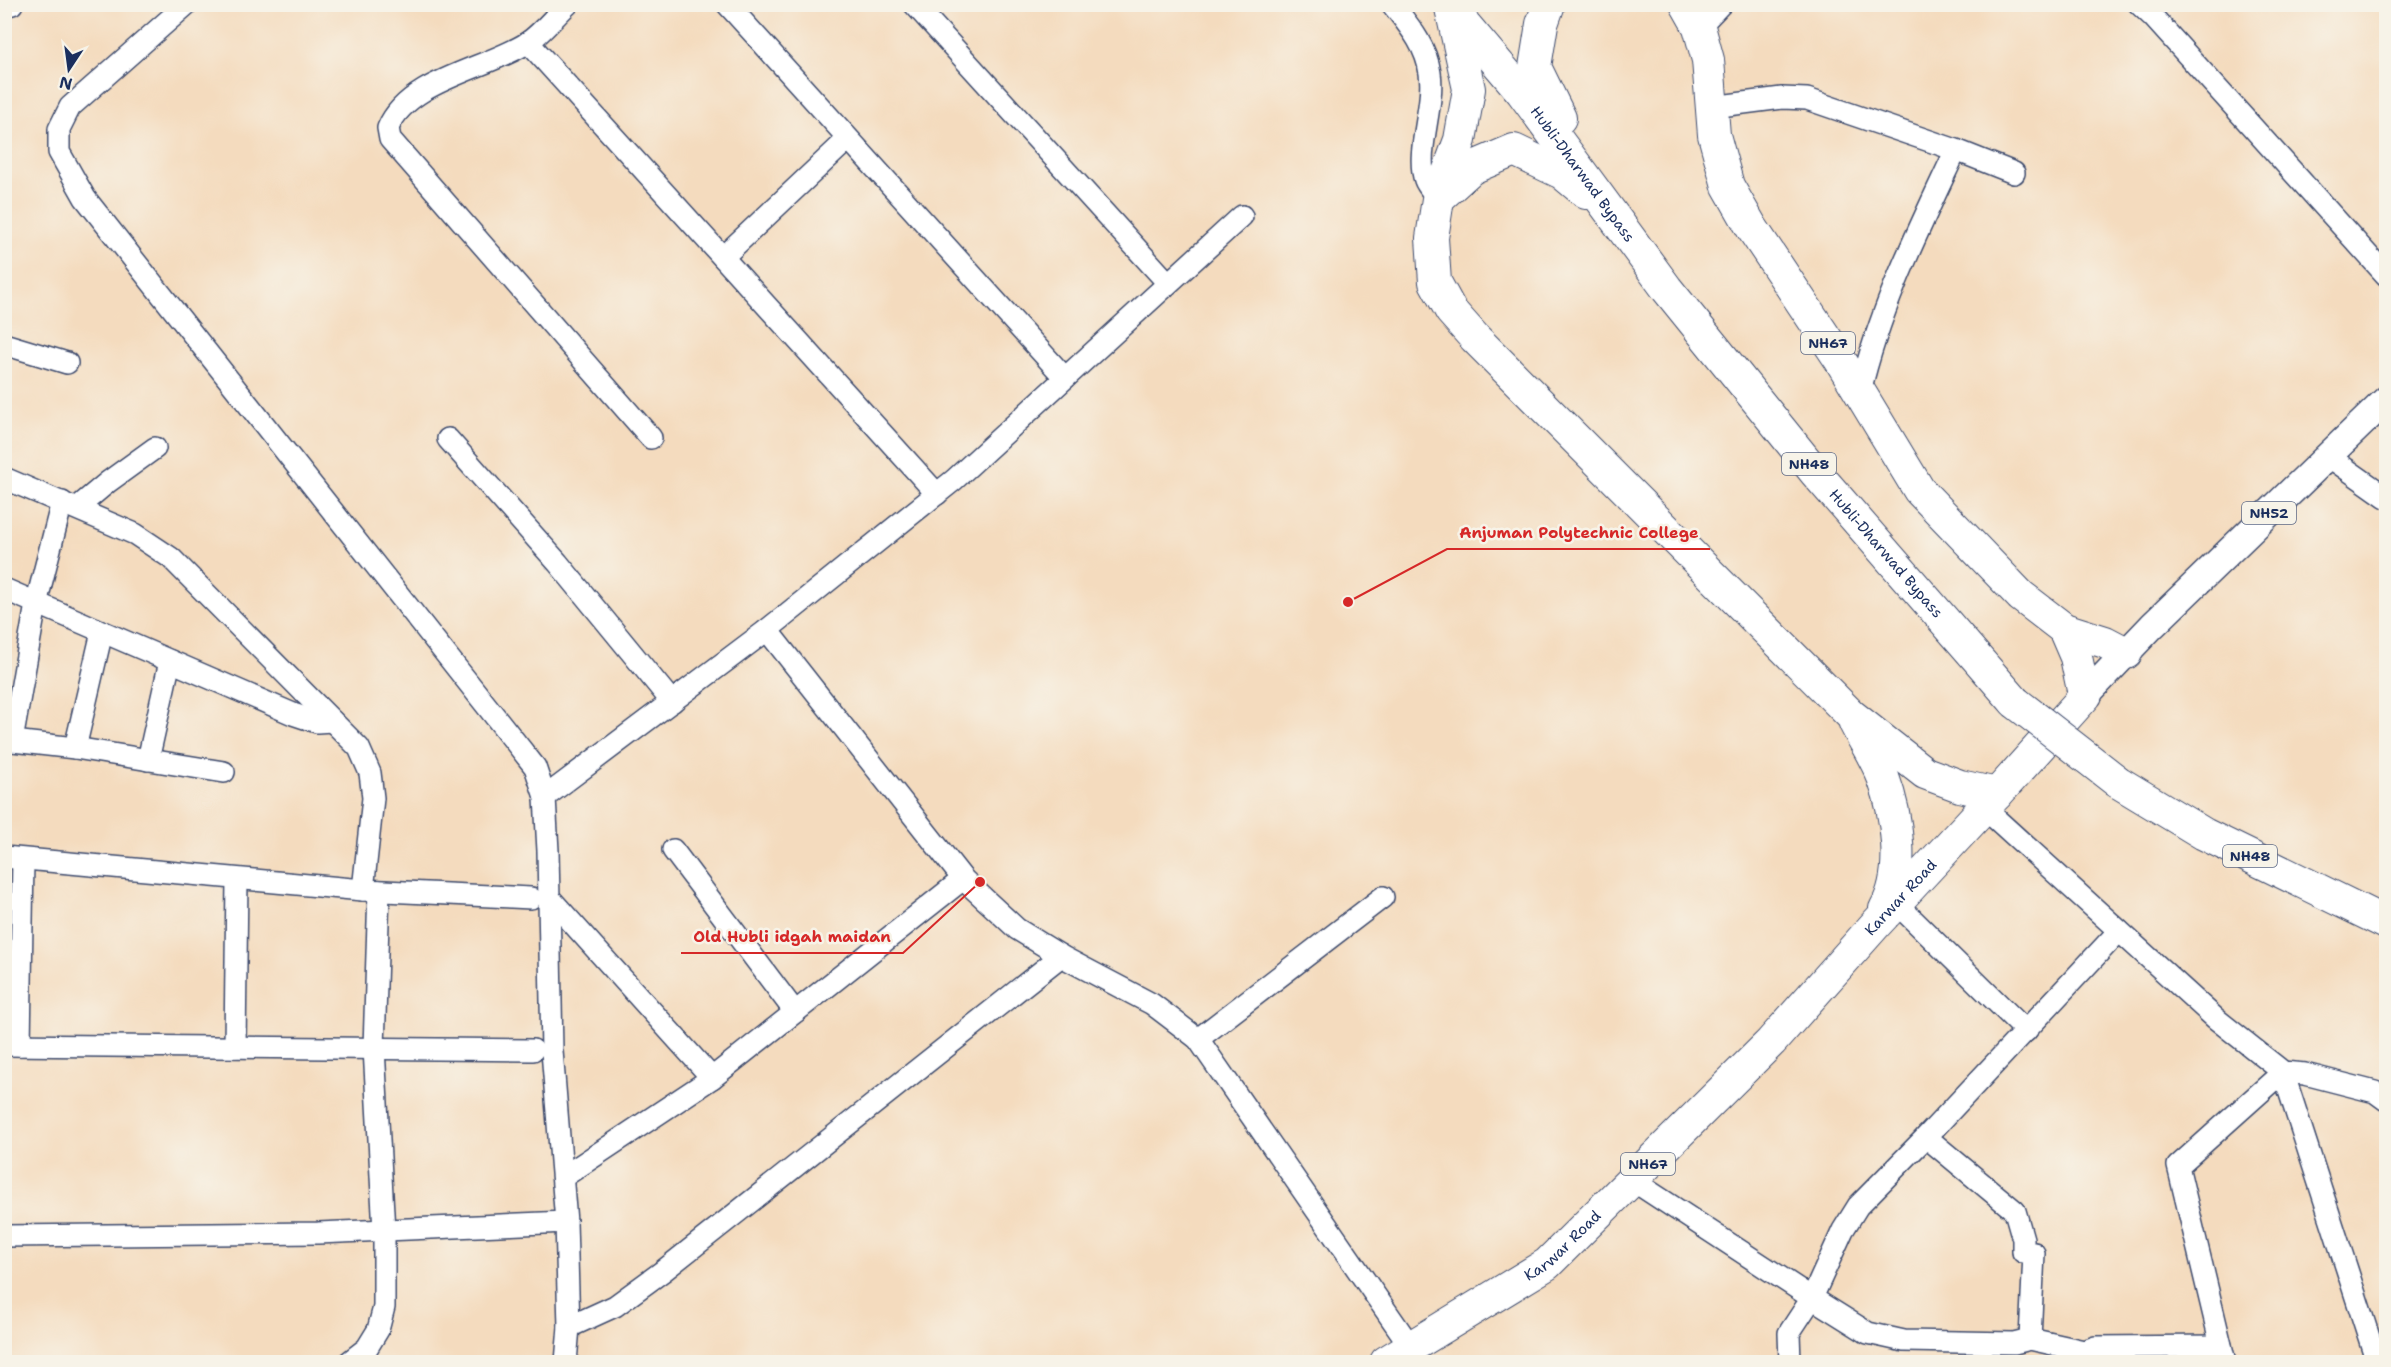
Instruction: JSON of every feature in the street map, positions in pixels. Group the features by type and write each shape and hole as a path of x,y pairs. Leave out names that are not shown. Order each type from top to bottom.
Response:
{"highway":[{"path":"1549,4 1542,24 1535,67 1559,118 1614,216"},
{"path":"1438,199 1460,140 1469,89 1450,7"},
{"name":"Hubli-Dharwad Bypass","path":"1450,7 1522,92 1667,289 1827,487 2015,702 2118,782 2204,834 2386,923"},
{"name":"NH67","path":"1693,16 1708,60 1714,135 1728,186 1752,228 1860,392 1919,490 2021,596 2064,629 2076,657 2086,695"},
{"path":"1438,199 1472,168 1514,150 1562,173 1614,216"},
{"name":"NH67","path":"1438,199 1432,238 1435,282 1451,311 1475,338 1851,715 1883,777 1894,818 1899,861 1889,901 1875,925"},
{"path":"2064,629 2093,637 2126,653"},
{"name":"Karwar Road","path":"1399,1355 1547,1264 1771,1042 2086,695"},
{"path":"1851,715 1925,773 1960,786 1990,801"}],"main road":[{"name":"Karwar Road","path":"2086,695 2126,653 2386,400"}],"street":[{"path":"4,6 12,4"},
{"path":"188,4 70,107 59,129 59,152 85,198 535,767 545,797 540,897 566,1222 569,1327 566,1362"},
{"path":"568,4 528,42 430,88 401,106 388,128 390,140 651,438"},
{"path":"727,4 1065,378"},
{"path":"914,4 1168,283"},
{"path":"1392,4 1419,38 1430,73 1430,111 1422,159 1425,180 1438,199"},
{"path":"1693,16 1720,4"},
{"path":"2139,4 2386,274"},
{"path":"528,42 937,494"},
{"path":"1712,107 1782,98 1807,99 1956,150 2014,173"},
{"path":"723,257 848,139"},
{"path":"1860,392 1868,358 1896,278 1956,150"},
{"path":"545,797 767,630 937,494 1242,216"},
{"path":"4,344 67,363"},
{"path":"448,439 558,563 672,702"},
{"path":"155,448 108,482 70,505 36,604 8,741 75,748 224,772"},
{"path":"2328,456 2386,497"},
{"path":"4,478 135,534 171,558 359,748 370,773 373,798 371,891 374,1048 384,1231 384,1307 378,1330 368,1348 349,1362"},
{"path":"4,589 293,714 317,723 332,721"},
{"path":"767,630 963,879 1017,929 1061,956 1152,1004 1198,1039 1399,1355"},
{"path":"75,748 102,632"},
{"path":"148,760 170,661"},
{"path":"1990,801 2119,931 2214,1018 2283,1072 2377,1334 2377,1362"},
{"path":"673,850 795,1012"},
{"path":"533,1050 12,1045 14,859 371,891 540,897 712,1078"},
{"path":"235,1047 237,879"},
{"path":"562,1177 712,1078 963,879"},
{"path":"1198,1039 1383,897"},
{"path":"1896,903 2026,1031"},
{"path":"1790,1362 1789,1333 1812,1298 1843,1230 1858,1206 1926,1137 2119,931"},
{"path":"569,1327 615,1306 663,1271 1061,956"},
{"path":"1632,1180 1868,1333 1904,1341 2014,1343 2030,1339 2084,1357 2095,1347 2223,1354 2178,1166 2283,1072 2305,1074 2374,1092 2386,1100"},
{"path":"1926,1137 2015,1211 2029,1253 2030,1339"},
{"path":"4,1236 384,1231 566,1222"}],"place":[{"name":"Anjuman Polytechnic College","path":"1348,602"},
{"name":"Old Hubli idgah maidan","path":"980,882"}]}
